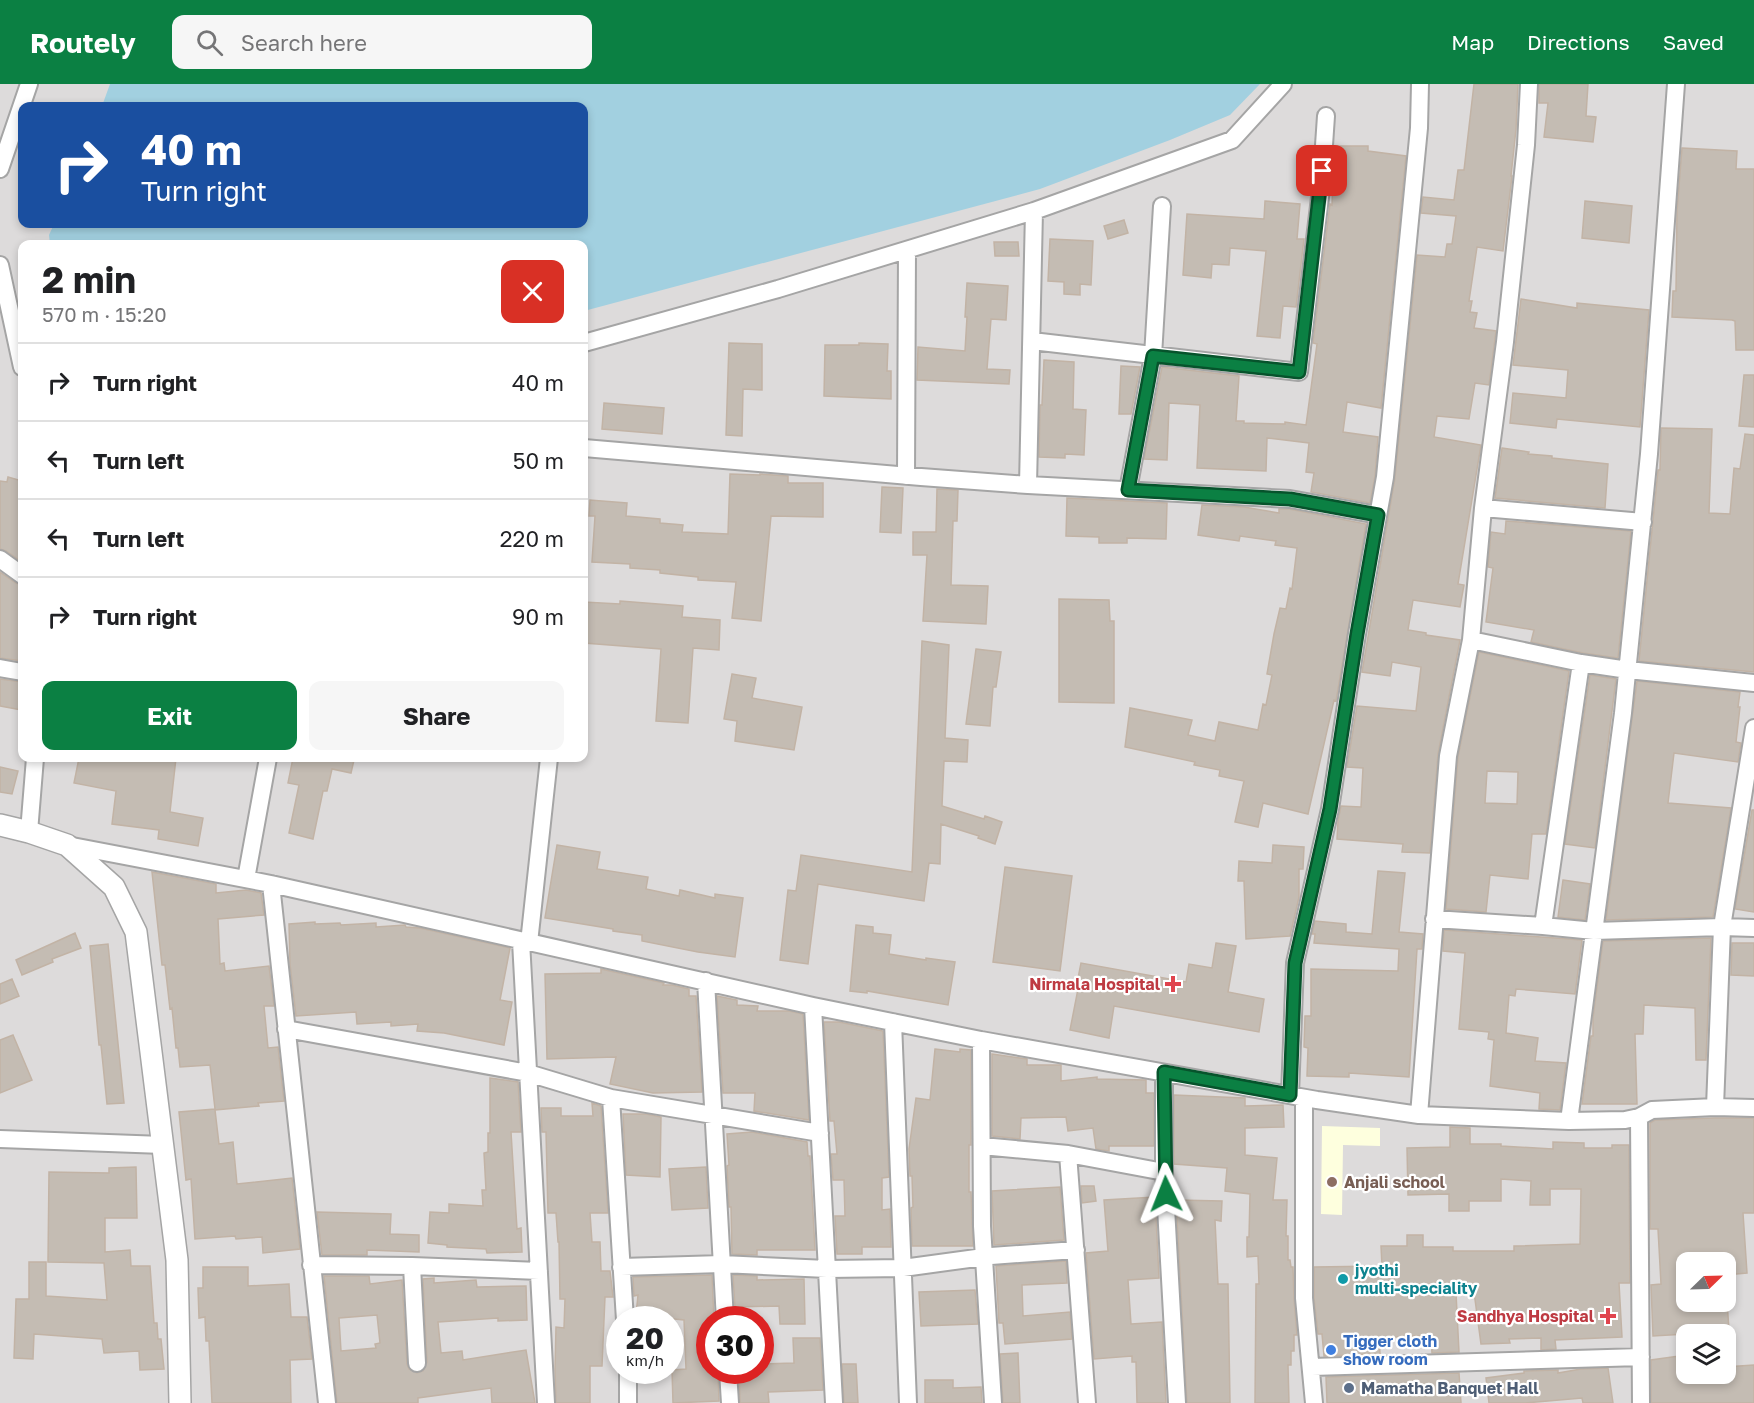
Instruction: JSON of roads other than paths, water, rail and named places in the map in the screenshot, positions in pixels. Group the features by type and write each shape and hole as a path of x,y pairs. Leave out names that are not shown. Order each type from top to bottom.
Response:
{"street":[{"path":"23,102 29,84"},
{"path":"588,342 778,289 1034,211 1232,140 1283,84"},
{"path":"1314,1403 1305,1298 1295,963 1330,809 1387,454 1419,128 1420,84"},
{"path":"1419,1115 1448,756 1471,640 1483,508 1505,342 1526,145 1529,84"},
{"path":"1569,1121 1628,670 1643,522 1676,84"},
{"path":"0,169 18,116"},
{"path":"1032,341 1299,372 1321,189 1326,116"},
{"path":"1128,490 1153,356 1162,206"},
{"path":"1028,485 1034,211"},
{"path":"906,250 906,476"},
{"path":"0,265 18,348"},
{"path":"588,448 1028,485 1290,499 1378,515"},
{"path":"1483,508 1643,522"},
{"path":"0,559 18,572"},
{"path":"1471,640 1581,663 1754,683"},
{"path":"1542,926 1581,663"},
{"path":"0,668 18,671"},
{"path":"1715,1107 1722,927 1754,728"},
{"path":"29,832 35,762"},
{"path":"246,879 267,762"},
{"path":"546,1403 528,1073 525,942 548,762"},
{"path":"0,825 66,845 272,884 813,1006 981,1040 1298,1096 1419,1115 1569,1121 1625,1120 1639,1117 1652,1110 1754,1108"},
{"path":"66,845 114,887 136,932 177,1260 180,1403"},
{"path":"272,884 327,1403"},
{"path":"1434,920 1594,931 1754,928"},
{"path":"706,981 724,1306"},
{"path":"813,1006 834,1403"},
{"path":"893,1022 908,1403"},
{"path":"286,1029 528,1073 611,1098 820,1133"},
{"path":"981,1040 982,1226 993,1403"},
{"path":"1164,1072 1164,1172 1177,1403"},
{"path":"611,1098 624,1306"},
{"path":"1639,1117 1641,1403"},
{"path":"0,1139 163,1145"},
{"path":"982,1146 1068,1154 1164,1172"},
{"path":"1068,1154 1087,1403"},
{"path":"621,1267 722,1264 827,1269 903,1268 985,1257 1076,1250"},
{"path":"312,1265 539,1271"},
{"path":"412,1266 417,1363"},
{"path":"1312,1367 1641,1358"},
{"path":"628,1384 628,1403"},
{"path":"729,1384 730,1403"}],"water":[{"path":"110,84 1260,84 1230,115 1040,189 588,310 588,240 50,240 49,235 52,228 588,228 588,102 103,102"}],"place":[{"name":"Nirmala Hospital","path":"1173,984"},
{"name":"Anjali school","path":"1332,1182"},
{"name":"jyothi multi-speciality","path":"1343,1279"},
{"name":"Sandhya Hospital","path":"1608,1316"},
{"name":"Tigger cloth show room","path":"1331,1350"},
{"name":"Mamatha Banquet Hall","path":"1349,1388"}]}
